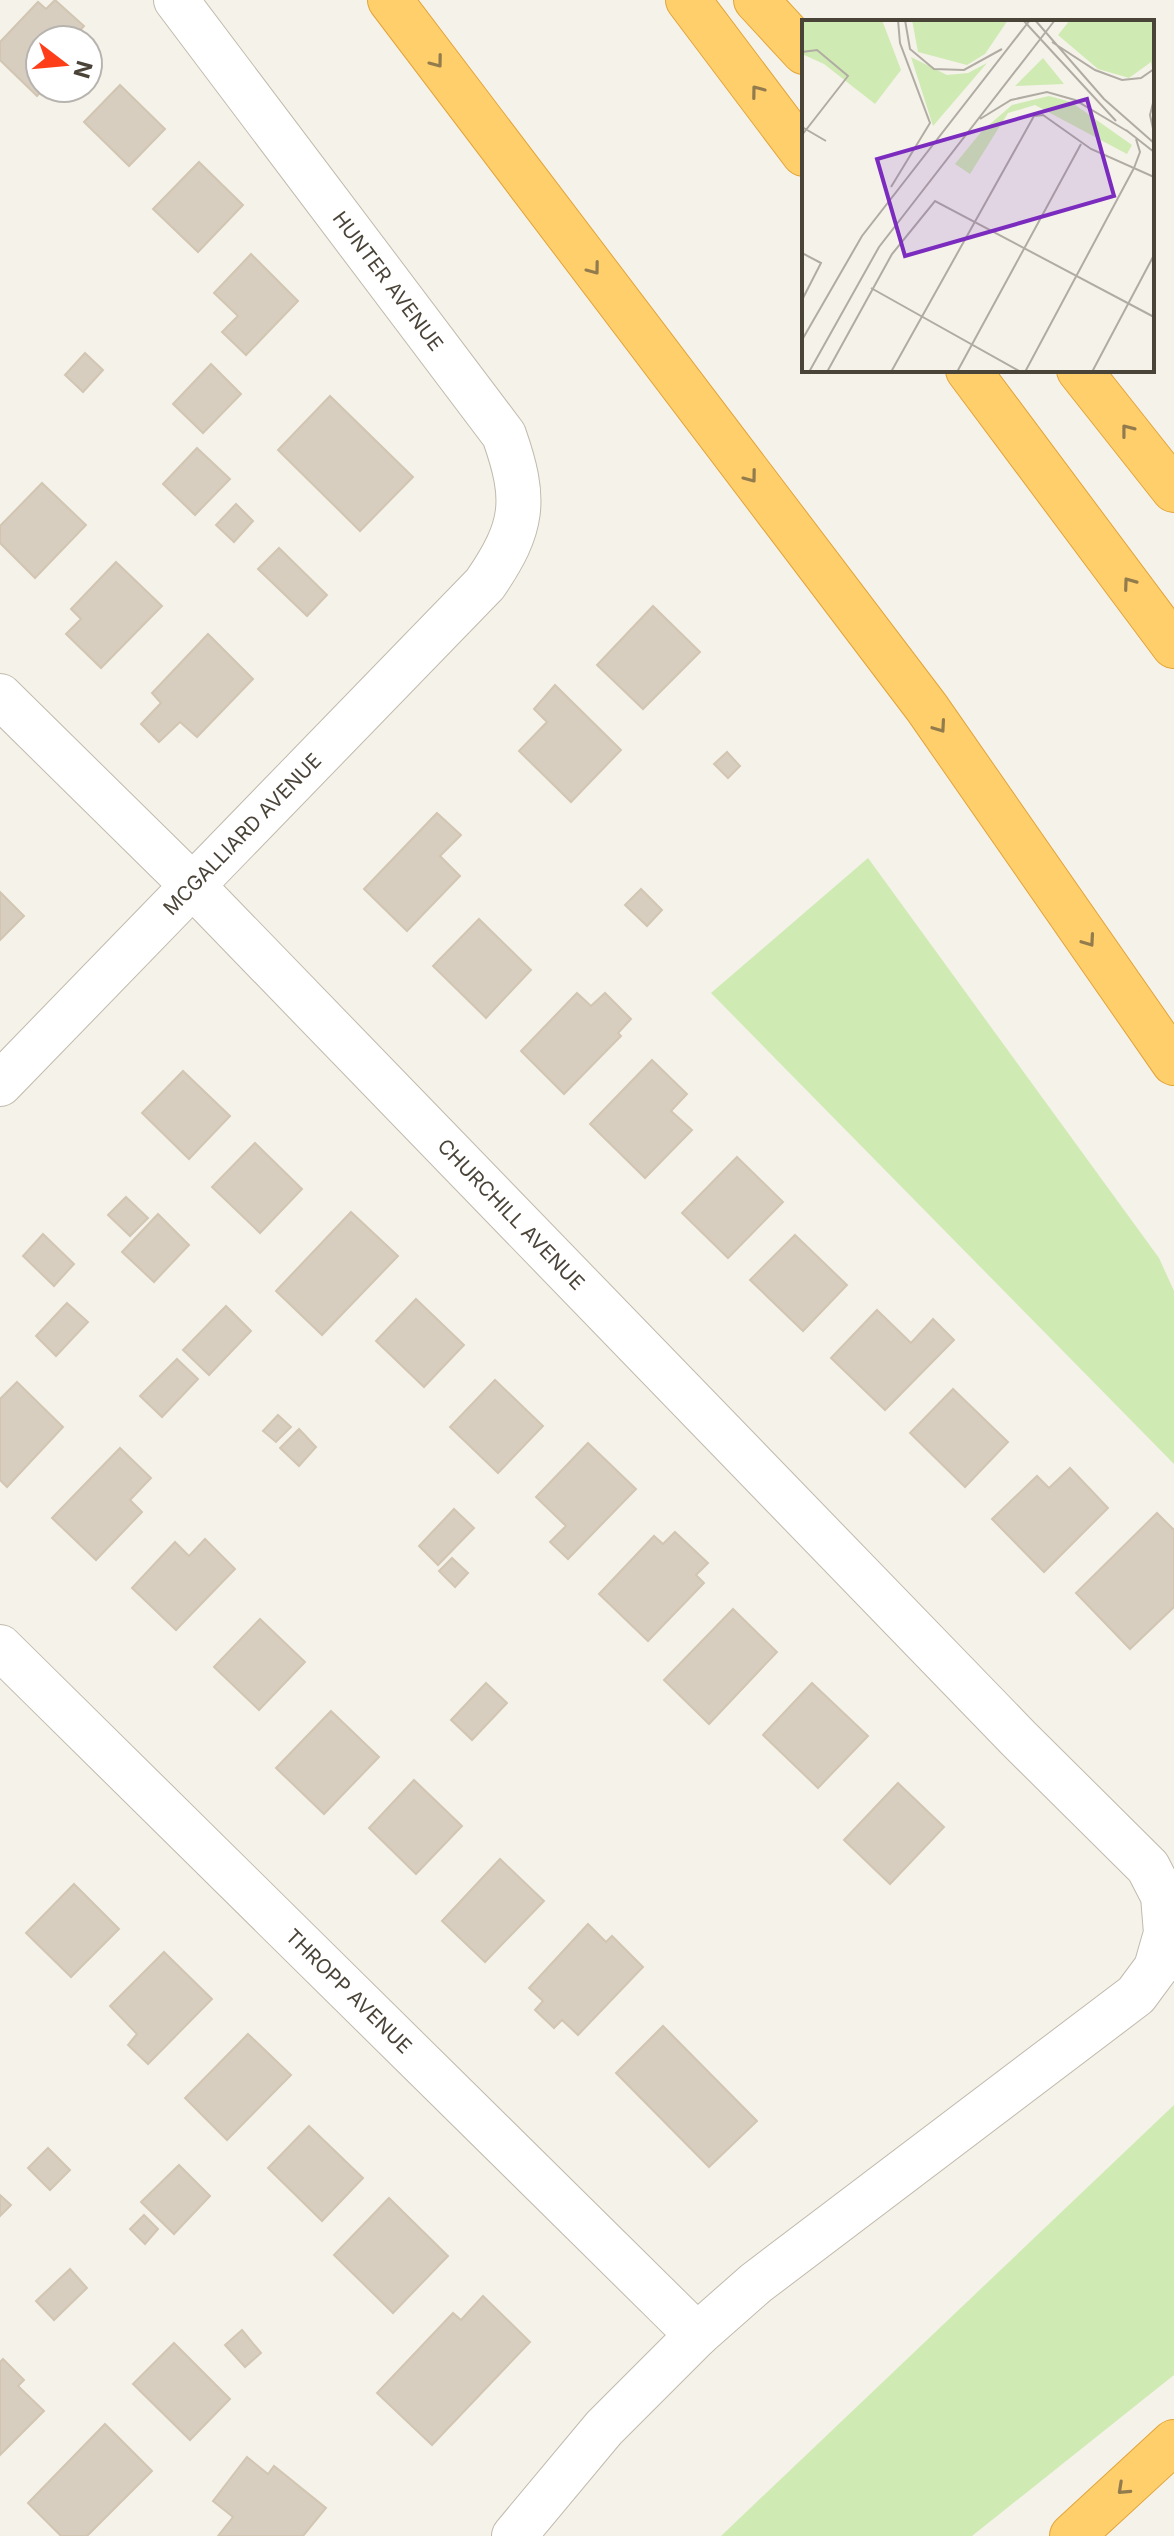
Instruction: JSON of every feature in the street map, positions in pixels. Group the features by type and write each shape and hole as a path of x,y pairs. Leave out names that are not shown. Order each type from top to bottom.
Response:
{"highway":[{"path":"390,0 927,708 1174,1063"},
{"path":"688,0 802,151"},
{"path":"756,0 802,50"},
{"path":"969,372 1174,646"},
{"path":"1081,372 1174,490"},
{"path":"1072,2536 1174,2442"}],"street":[{"name":"HUNTER AVENUE","path":"176,0 504,435 518,474 519,511 504,556 485,584"},
{"name":"MCGALLIARD AVENUE","path":"0,1084 485,584"},
{"name":"CHURCHILL AVENUE","path":"0,696 193,886 1018,1738 1148,1867 1163,1896 1166,1933 1156,1968 1136,1995 756,2283 697,2335 604,2428 514,2536"},
{"name":"THROPP AVENUE","path":"0,1647 697,2335"}],"green space":[{"path":"868,858 1159,1258 1174,1291 1174,1464 711,993"},
{"path":"1174,2105 1174,2375 972,2536 721,2536"}],"building":[{"path":"55,0 82,24 24,24 24,83 0,60 0,42 38,2 46,9"},
{"path":"120,85 165,129 129,166 84,122"},
{"path":"199,162 243,205 198,252 153,209"},
{"path":"251,254 298,301 246,355 222,332 238,316 214,293"},
{"path":"85,353 103,370 83,392 65,375"},
{"path":"211,364 241,394 203,433 173,404"},
{"path":"330,396 413,477 360,531 278,450"},
{"path":"197,448 230,479 195,515 163,484"},
{"path":"42,483 86,525 35,578 0,543 0,526"},
{"path":"236,504 253,521 234,542 216,525"},
{"path":"279,548 327,595 307,616 258,569"},
{"path":"116,562 162,606 101,668 66,634 81,619 71,609"},
{"path":"653,606 700,652 643,709 597,665"},
{"path":"208,634 253,679 197,737 180,722 159,742 141,724 161,703 152,693"},
{"path":"555,685 621,750 571,802 519,751 547,722 534,709"},
{"path":"727,752 740,766 728,778 714,764"},
{"path":"437,813 461,835 440,856 460,876 407,931 364,889"},
{"path":"641,889 662,910 647,926 625,905"},
{"path":"0,892 24,916 0,940"},
{"path":"479,919 531,970 486,1018 433,966"},
{"path":"577,993 591,1006 605,993 631,1019 618,1033 621,1036 564,1094 521,1051"},
{"path":"652,1060 687,1094 671,1111 692,1130 645,1178 590,1124"},
{"path":"183,1071 230,1116 189,1159 142,1113"},
{"path":"255,1143 302,1189 260,1233 212,1187"},
{"path":"737,1157 783,1202 728,1258 682,1213"},
{"path":"126,1197 148,1218 130,1236 108,1215"},
{"path":"351,1212 398,1256 322,1335 276,1291"},
{"path":"158,1214 189,1245 154,1282 122,1252"},
{"path":"43,1234 74,1264 54,1286 23,1256"},
{"path":"795,1235 847,1285 803,1331 750,1280"},
{"path":"416,1299 464,1345 424,1387 376,1341"},
{"path":"67,1303 88,1322 56,1356 36,1336"},
{"path":"226,1306 251,1331 209,1375 183,1350"},
{"path":"877,1310 911,1343 933,1319 954,1340 885,1410 831,1358"},
{"path":"177,1359 198,1379 162,1417 140,1396"},
{"path":"495,1380 543,1426 498,1473 450,1427"},
{"path":"17,1382 63,1427 7,1487 0,1480 0,1399"},
{"path":"953,1389 1008,1442 965,1487 910,1433"},
{"path":"278,1415 291,1427 276,1442 263,1431"},
{"path":"299,1429 316,1447 299,1466 280,1448"},
{"path":"588,1443 636,1489 568,1559 550,1542 566,1526 536,1497"},
{"path":"120,1448 151,1478 130,1500 142,1512 96,1560 52,1518"},
{"path":"1070,1468 1108,1508 1044,1572 992,1519 1037,1476 1049,1488"},
{"path":"454,1509 474,1528 438,1565 419,1546"},
{"path":"1157,1513 1174,1530 1174,1607 1130,1649 1076,1593"},
{"path":"675,1532 708,1563 696,1575 704,1583 648,1641 599,1594 654,1536 663,1544"},
{"path":"205,1539 235,1569 176,1630 132,1588 175,1542 189,1556"},
{"path":"452,1558 468,1573 455,1587 439,1571"},
{"path":"733,1609 777,1652 709,1724 664,1680"},
{"path":"260,1619 305,1662 259,1710 214,1667"},
{"path":"486,1683 507,1703 472,1740 451,1720"},
{"path":"812,1683 868,1736 818,1788 763,1735"},
{"path":"331,1711 379,1757 324,1814 276,1768"},
{"path":"414,1780 462,1826 416,1874 369,1828"},
{"path":"898,1783 944,1827 890,1884 844,1840"},
{"path":"500,1859 544,1901 485,1962 442,1921"},
{"path":"74,1884 119,1929 71,1977 26,1933"},
{"path":"588,1924 606,1942 612,1936 643,1967 578,2035 562,2020 554,2028 535,2010 543,2001 529,1988"},
{"path":"164,1952 212,1999 148,2064 128,2045 137,2034 110,2006"},
{"path":"663,2026 757,2121 709,2167 616,2073"},
{"path":"248,2034 291,2075 227,2140 185,2098"},
{"path":"309,2126 363,2178 322,2221 268,2168"},
{"path":"48,2148 70,2170 50,2190 28,2168"},
{"path":"179,2165 210,2196 174,2234 141,2202"},
{"path":"0,2195 11,2205 0,2216"},
{"path":"389,2198 448,2256 393,2313 334,2255"},
{"path":"144,2215 158,2229 145,2244 130,2229"},
{"path":"70,2269 87,2288 54,2320 36,2301"},
{"path":"483,2296 530,2342 432,2445 377,2393 453,2313 461,2320"},
{"path":"242,2330 261,2353 245,2367 225,2345"},
{"path":"174,2343 230,2399 190,2440 133,2384"},
{"path":"3,2359 24,2380 18,2386 44,2411 0,2455 0,2362"},
{"path":"105,2424 152,2471 87,2536 61,2536 28,2503"},
{"path":"247,2457 268,2474 274,2466 326,2508 303,2536 218,2536 233,2517 213,2501"}]}
